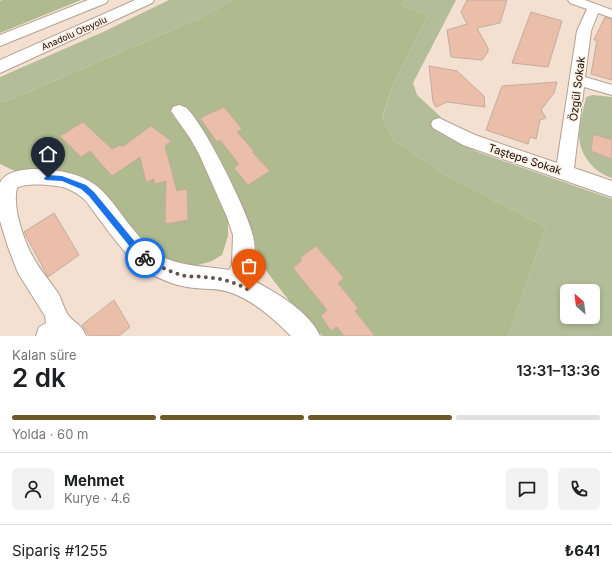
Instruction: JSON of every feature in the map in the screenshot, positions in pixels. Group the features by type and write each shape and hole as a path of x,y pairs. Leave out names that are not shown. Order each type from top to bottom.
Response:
{"highway":[{"name":"Anadolu Otoyolu","path":"0,41 101,0"},
{"name":"Anadolu Otoyolu","path":"0,67 147,0"}],"street":[{"path":"574,0 612,14"},
{"name":"Özgül Sokak","path":"565,172 579,80 584,31 594,7"},
{"path":"579,80 612,90"},
{"path":"179,111 196,133 207,152 237,217 243,235 243,267 235,282"},
{"name":"Taştepe Sokak","path":"439,124 469,140 612,189"},
{"path":"60,331 55,312 26,266 14,240 2,202 5,181 31,177 62,179 75,182 92,194 133,245 142,255 154,264 172,272 187,276 206,277 235,282 262,297 290,318 308,336"}],"green space":[{"path":"81,0 0,33 0,1"},
{"path":"169,0 234,0 200,18 12,99 0,102 0,77 103,32"},
{"path":"234,0 405,0 401,5 428,15 392,87 382,118 393,140 448,177 546,227 508,336 323,336 298,312 267,272 255,246 236,195 179,111 173,116 189,134 210,172 228,217 228,236 222,255 212,261 191,267 153,255 65,173 47,169 15,171 0,164 0,102 12,99 200,18"},
{"path":"405,0 456,0 413,83 417,95 441,117 436,128 475,151 612,199 612,336 508,336 546,227 448,177 393,140 382,119 392,87 428,15 401,5"},
{"path":"593,95 612,97 612,178 602,174 589,162 584,154 579,138 580,123 586,97"}],"building":[{"path":"467,0 507,0 500,23 477,28 488,48 488,52 482,60 451,57 447,30 467,24 461,12"},
{"path":"531,12 562,21 548,67 512,63"},
{"path":"605,17 612,19 612,80 591,74 597,40 594,40"},
{"path":"429,66 457,71 484,96 485,107 447,102 436,107 433,102"},
{"path":"557,82 554,93 541,110 546,118 540,120 536,139 530,137 528,144 486,130 502,86"},
{"path":"224,107 242,129 237,132 254,151 252,152 270,171 248,185 234,168 239,164 220,140 217,142 200,118"},
{"path":"83,122 112,149 120,145 122,147 151,126 171,141 165,146 177,191 187,189 188,220 165,224 166,181 155,184 154,179 146,182 140,157 112,176 90,151 81,157 60,136"},
{"path":"593,134 612,140 612,159 591,151"},
{"path":"54,213 79,255 48,277 24,232"},
{"path":"316,246 344,278 338,283 358,308 355,311 375,336 344,336 337,327 331,331 321,316 327,310 293,268 302,260 300,258"},
{"path":"114,300 130,327 119,336 89,336 82,325"}],"way so far":[{"path":"145,258 172,272 187,276 206,277 235,282 249,290"}],"route":[{"path":"48,178 75,182 92,194 145,258"}]}
